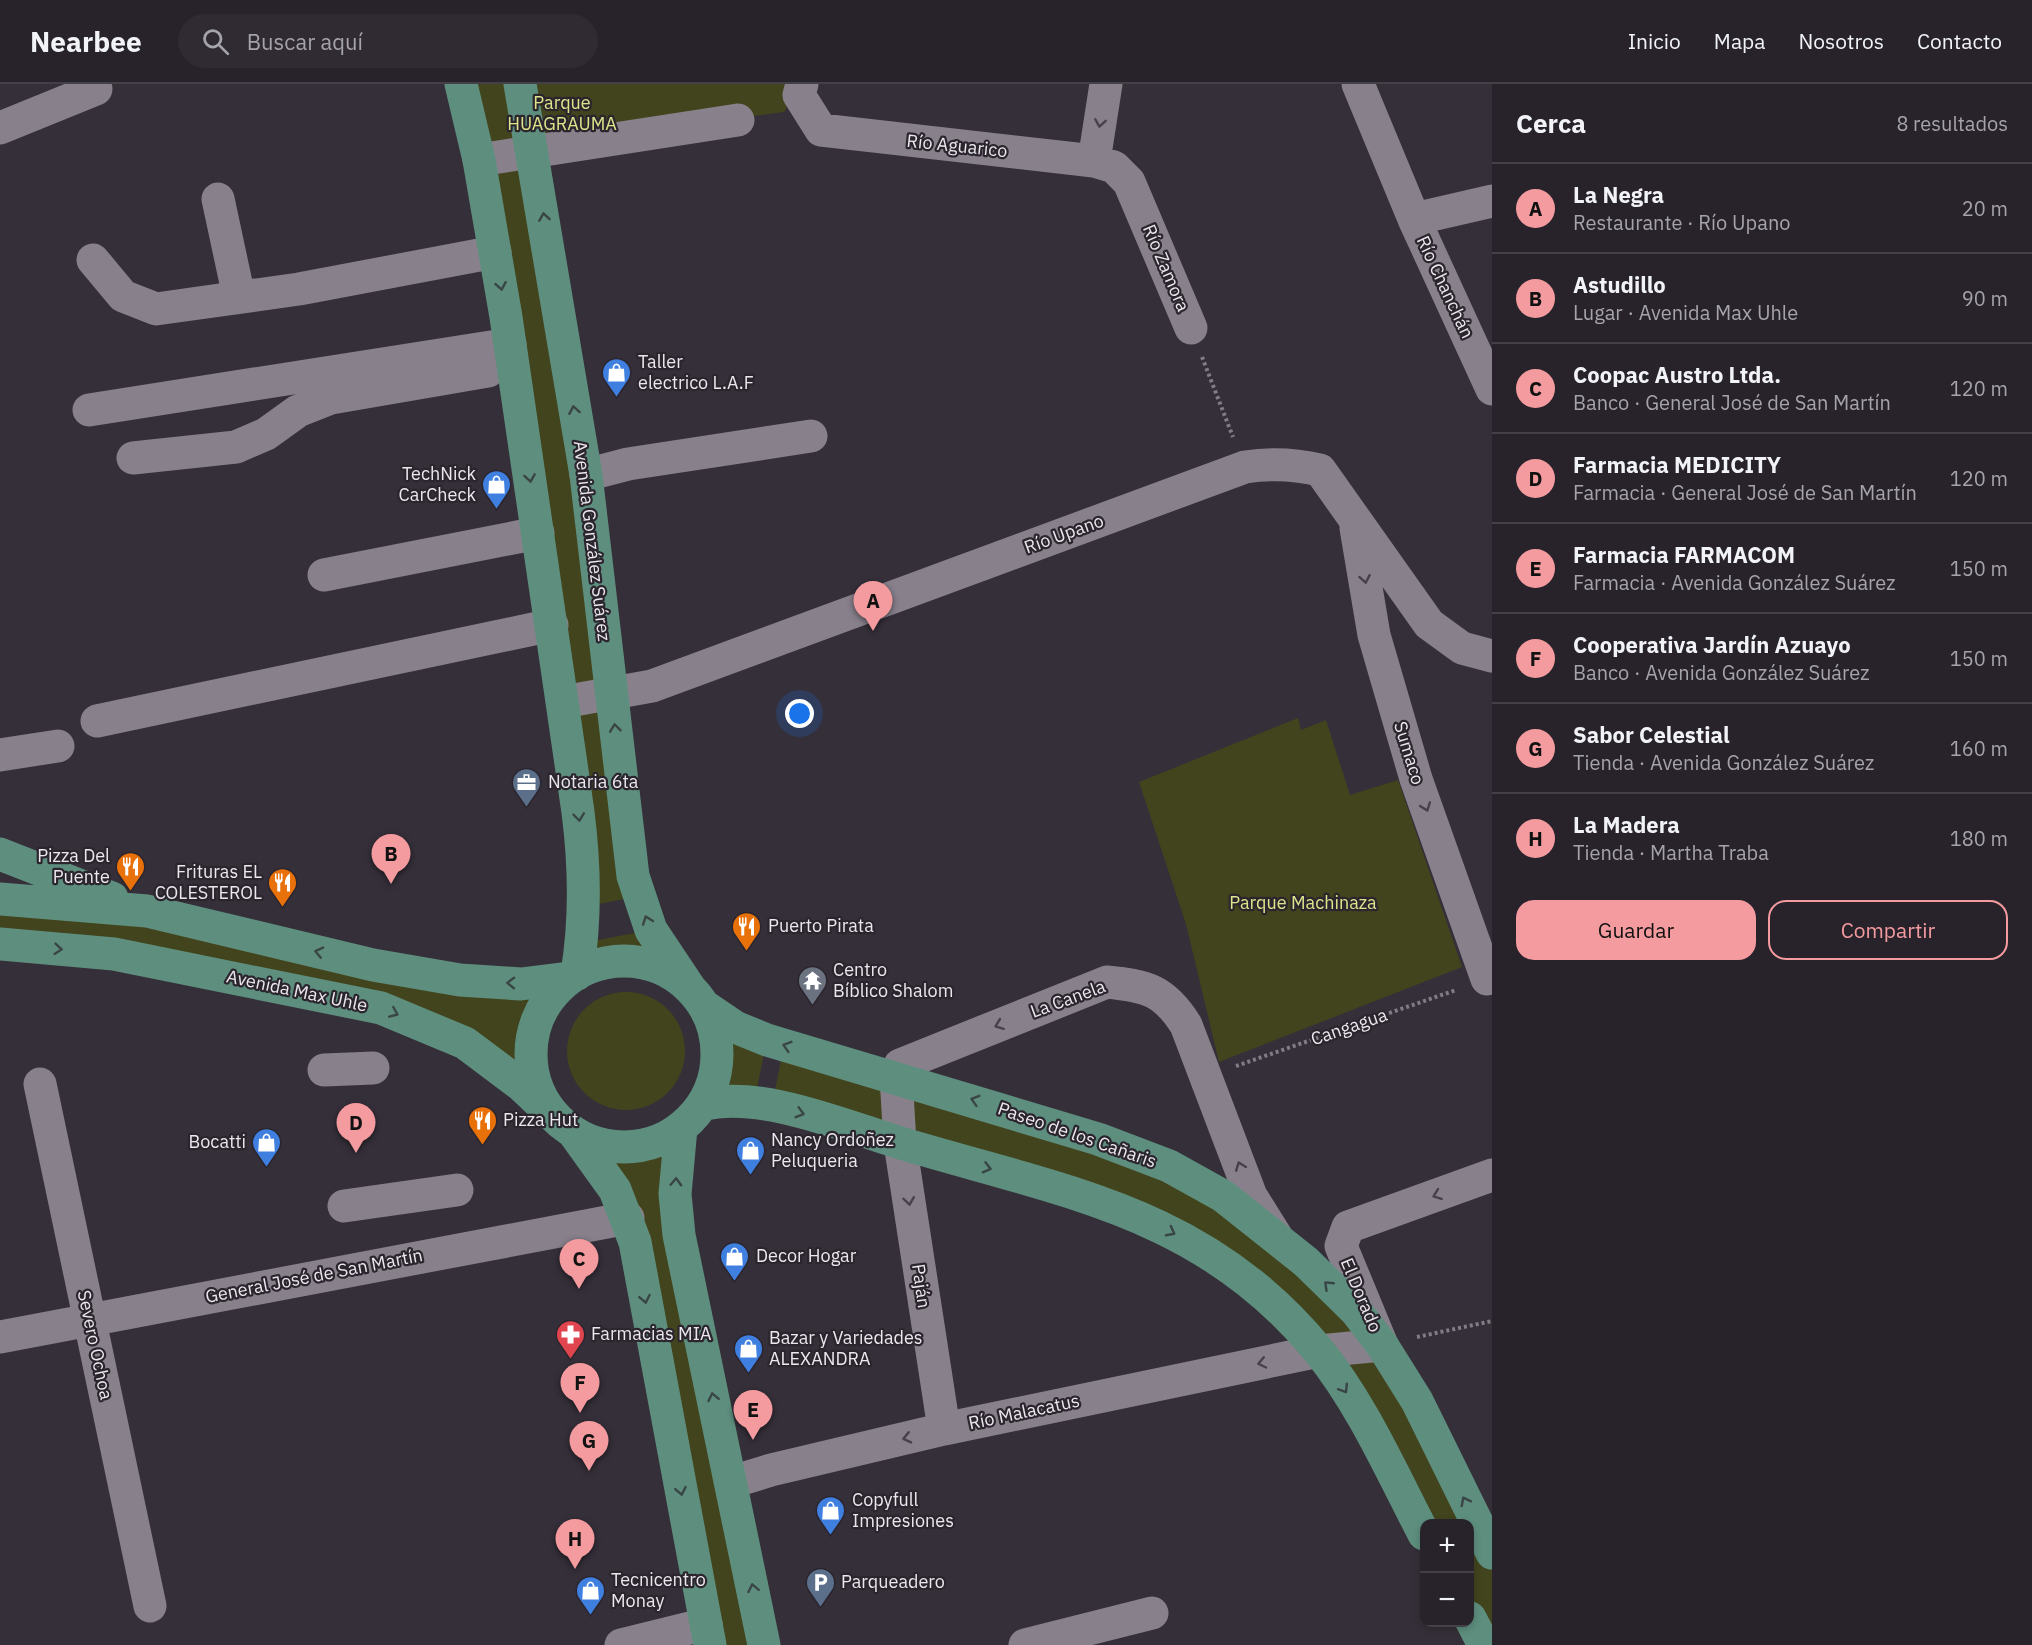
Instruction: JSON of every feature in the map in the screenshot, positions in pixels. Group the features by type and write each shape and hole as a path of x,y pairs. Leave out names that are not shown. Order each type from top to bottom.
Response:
{"main road":[{"path":"461,84 479,160 512,355 584,859 585,924 573,976"},
{"name":"Avenida González Suárez","path":"520,84 534,154 586,475 633,876 651,930 696,996"},
{"path":"0,854 147,912"},
{"path":"0,899 147,912 373,965 460,980 521,984 573,976"},
{"name":"Avenida Max Uhle","path":"0,944 114,954 381,1008 465,1043 521,1085 567,1127"},
{"path":"708,1634 628,1218 615,1190 567,1127 547,1107 532,1071 531,1049 536,1022 552,995 573,976 595,965 630,961 653,965 671,974 696,996 715,1033 717,1060 711,1088 691,1117 675,1194 679,1235 764,1645"},
{"name":"Paseo de los Cañaris","path":"696,996 735,1027 767,1040 1098,1139 1168,1166 1223,1196 1276,1236 1356,1311 1382,1345 1417,1401 1492,1553"},
{"path":"567,1127 583,1138 607,1146 632,1147 654,1143 720,1100 754,1102 1076,1193 1144,1218 1207,1251 1265,1294 1319,1351 1365,1423 1420,1525"},
{"path":"1474,1626 1484,1645"}],"street":[{"name":"Río Aguarico","path":"802,84 799,95 821,130 1094,161"},
{"path":"1094,161 1106,84"},
{"name":"Río Chanchán","path":"1358,84 1414,219 1492,389"},
{"path":"0,128 96,89"},
{"path":"479,160 534,154 738,120"},
{"name":"Río Zamora","path":"1094,161 1114,167 1129,182 1191,328"},
{"path":"218,199 239,297"},
{"name":"Río Chanchán","path":"1414,219 1492,201"},
{"path":"93,260 123,296 156,309 299,290 495,252"},
{"path":"89,410 512,355"},
{"path":"134,458 236,447 266,434 298,411 331,398 512,355"},
{"path":"586,475 628,464 811,436"},
{"name":"Río Upano","path":"562,702 652,686 1245,467 1271,463 1297,464 1320,470 1429,624 1462,648 1492,656"},
{"name":"Sumaco","path":"1355,521 1377,646 1416,779 1490,978"},
{"path":"324,575 538,533"},
{"path":"97,722 552,625"},
{"path":"0,755 58,746"},
{"name":"La Canela","path":"896,1077 900,1065 915,1057 1107,982 1135,985 1153,991 1173,1005 1186,1025 1251,1196 1276,1236"},
{"path":"324,1070 373,1068"},
{"path":"896,1077 900,1143"},
{"name":"Severo Ochoa","path":"40,1084 150,1606"},
{"name":"Paján","path":"900,1143 944,1429"},
{"name":"El Dorado","path":"1319,1351 1382,1345 1341,1246 1348,1227 1492,1175"},
{"path":"344,1206 456,1190"},
{"name":"General José de San Martín","path":"0,1337 628,1218"},
{"name":"Río Malacatus","path":"732,1482 771,1470 944,1429 1319,1351"},
{"path":"1025,1645 1152,1614"},
{"path":"621,1645 708,1634"}],"path":[{"name":"Río Zamora","path":"1191,328 1245,467"},
{"name":"Cangagua","path":"1205,1076 1490,978"},
{"path":"1382,1345 1492,1321"}],"green space":[{"path":"461,84 520,84 639,896 584,907"},
{"name":"Parque HUAGRAUMA","path":"525,84 795,84 790,103 784,112 546,145"},
{"name":"Parque Machinaza","path":"1298,718 1301,730 1326,720 1350,795 1398,780 1462,967 1219,1062 1186,924 1139,782"},
{"path":"0,899 373,965 576,974 582,943 651,930 671,974 644,964 621,961 586,973 559,992 541,1015 535,1028 532,1057 538,1089 381,1008 0,944"},
{"path":"626,992 649,997 668,1009 680,1028 685,1051 680,1074 668,1093 649,1105 626,1110 603,1105 584,1093 572,1074 567,1051 572,1028 584,1009 603,997"},
{"path":"715,1033 767,1040 754,1102 711,1088 717,1060"},
{"path":"784,1045 1168,1166 1356,1311 1473,1519 1421,1519 1364,1423 1207,1251 772,1105"},
{"path":"667,1136 677,1160 764,1645 710,1645 635,1242 583,1138 604,1144 625,1146 646,1144"},
{"path":"1474,1521 1492,1553 1492,1645 1474,1623"}],"place":[{"name":"Taller electrico L.A.F","path":"617,398"},
{"name":"TechNick CarCheck","path":"497,510"},
{"name":"La Negra","path":"873,631"},
{"name":"Notaria 6ta","path":"527,808"},
{"name":"Astudillo","path":"391,884"},
{"name":"Pizza Del Puente","path":"131,892"},
{"name":"Frituras EL COLESTEROL","path":"283,908"},
{"name":"Puerto Pirata","path":"747,952"},
{"name":"Centro Bíblico Shalom","path":"812,1006"},
{"name":"Pizza Hut","path":"482,1146"},
{"name":"Farmacia MEDICITY","path":"356,1153"},
{"name":"Bocatti","path":"267,1168"},
{"name":"Nancy Ordoñez Peluqueria","path":"750,1176"},
{"name":"Decor Hogar","path":"735,1282"},
{"name":"Coopac Austro Ltda.","path":"579,1289"},
{"name":"Farmacias MIA","path":"570,1360"},
{"name":"Bazar y Variedades ALEXANDRA","path":"748,1374"},
{"name":"Cooperativa Jardín Azuayo","path":"580,1413"},
{"name":"Farmacia FARMACOM","path":"753,1440"},
{"name":"Sabor Celestial","path":"589,1471"},
{"name":"Copyfull Impresiones","path":"831,1536"},
{"name":"La Madera","path":"575,1569"},
{"name":"Parqueadero","path":"820,1608"},
{"name":"Tecnicentro Monay","path":"590,1616"}]}
